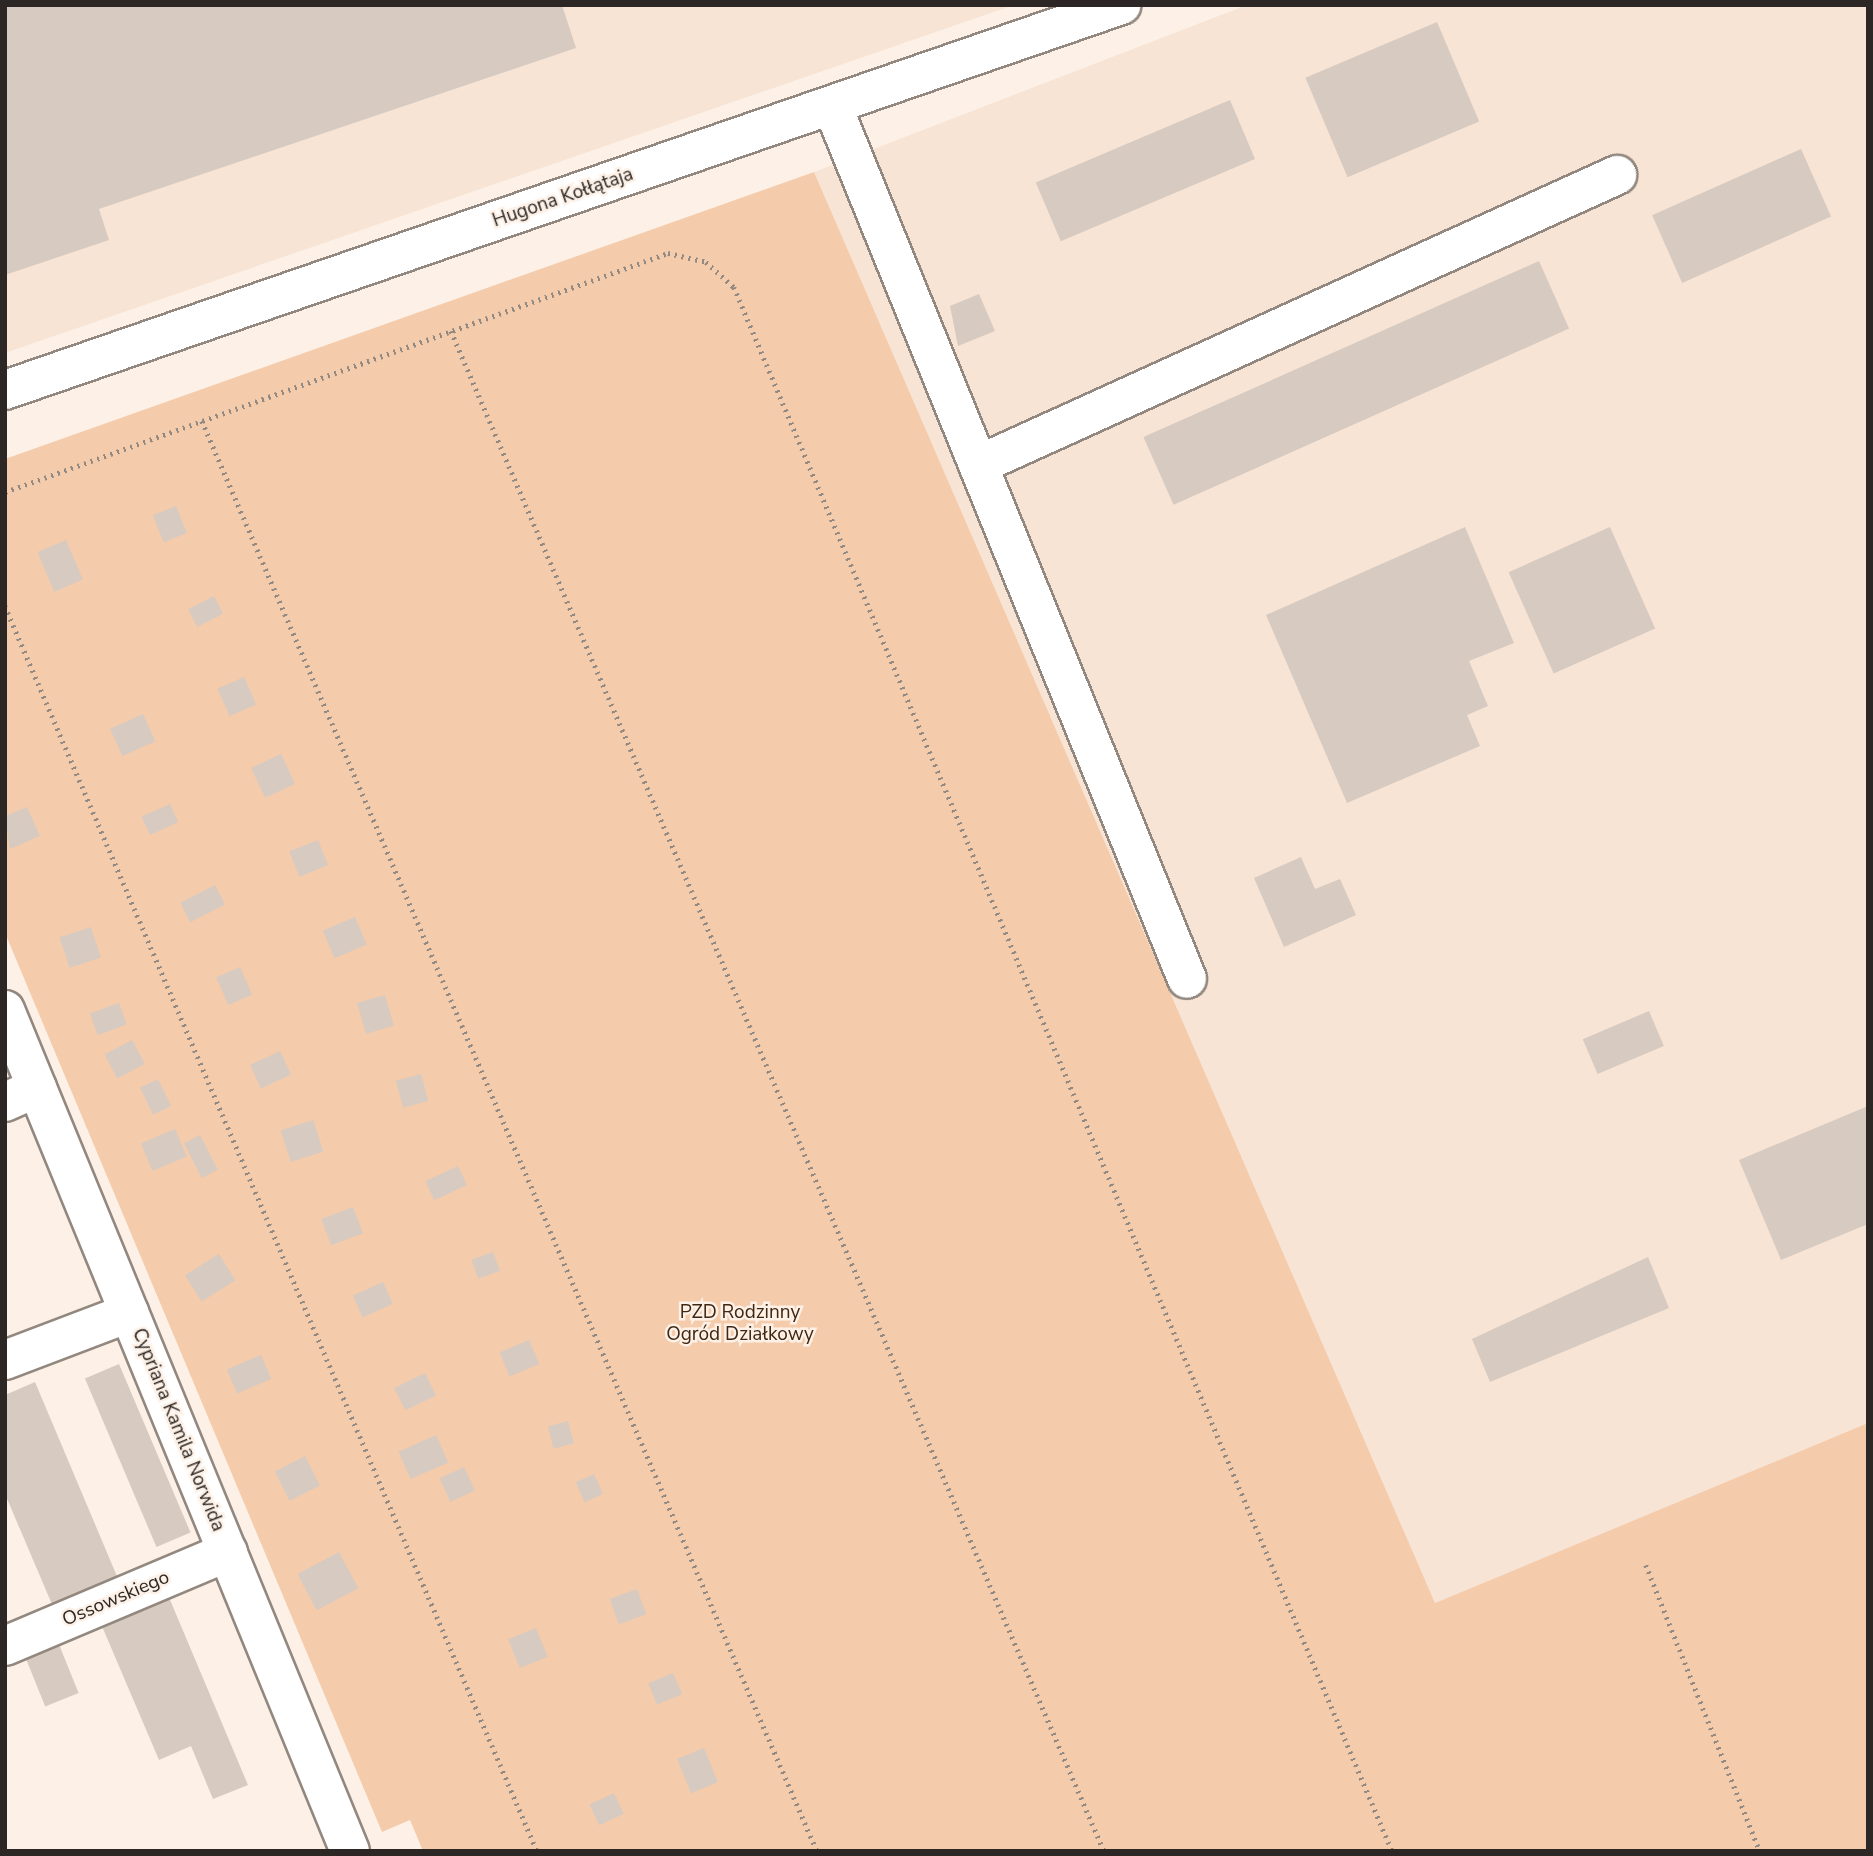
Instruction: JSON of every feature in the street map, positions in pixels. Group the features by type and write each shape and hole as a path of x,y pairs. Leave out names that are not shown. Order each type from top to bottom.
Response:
{"street":[{"name":"Hugona Kołłątaja","path":"5,390 1121,5"},
{"path":"832,105 1188,979"},
{"path":"978,465 1617,176"},
{"name":"Cypriana Kamila Norwida","path":"5,1010 21,1095 129,1313 350,1851"},
{"path":"5,1360 129,1313"},
{"name":"Ossowskiego","path":"5,1646 228,1552"}],"path":[{"path":"5,492 668,253 706,262 734,286 1392,1851"},
{"path":"451,331 1104,1851"},
{"path":"202,421 817,1851"},
{"path":"5,606 537,1851"},
{"path":"1646,1565 1760,1851"}],"shaded area":[{"path":"5,5 1014,5 5,353"},
{"path":"1247,5 1868,5 1868,1423 1435,1603 814,172"}],"green space":[{"name":"PZD Rodzinny Ogród Działkowy","path":"814,172 1435,1603 1868,1423 1868,1851 423,1851 410,1820 382,1832 5,933 5,459"}],"building":[{"path":"14,5 562,5 576,48 99,209 109,240 5,275 5,8"},
{"path":"1437,22 1479,121 1348,177 1305,78"},
{"path":"1230,100 1255,159 1061,241 1036,182"},
{"path":"1801,149 1831,217 1682,283 1652,215"},
{"path":"1539,261 1569,329 1174,505 1143,437"},
{"path":"979,294 995,331 958,346 950,306"},
{"path":"176,506 187,533 164,542 153,515"},
{"path":"1465,527 1514,643 1469,661 1488,706 1467,715 1480,746 1347,803 1266,615"},
{"path":"1610,527 1655,628 1554,674 1509,572"},
{"path":"66,540 83,580 54,592 37,552"},
{"path":"214,596 223,614 197,627 188,609"},
{"path":"244,677 256,704 230,716 218,689"},
{"path":"143,714 155,741 122,756 110,729"},
{"path":"281,754 295,784 265,798 251,768"},
{"path":"170,804 178,822 150,835 142,817"},
{"path":"27,807 40,836 10,849 5,816"},
{"path":"318,840 328,865 299,877 289,852"},
{"path":"1301,857 1315,889 1340,879 1356,915 1284,947 1254,878"},
{"path":"215,885 225,905 190,922 180,903"},
{"path":"355,917 367,945 335,958 323,931"},
{"path":"91,927 101,957 70,968 60,937"},
{"path":"240,967 252,994 228,1005 216,978"},
{"path":"385,995 394,1026 366,1034 357,1003"},
{"path":"119,1003 127,1025 98,1035 90,1014"},
{"path":"1649,1011 1664,1046 1598,1074 1583,1039"},
{"path":"132,1040 145,1064 117,1078 105,1055"},
{"path":"280,1051 291,1075 261,1089 250,1065"},
{"path":"421,1074 428,1101 403,1108 396,1081"},
{"path":"158,1079 171,1106 153,1115 140,1088"},
{"path":"1868,1106 1868,1224 1781,1260 1739,1160"},
{"path":"313,1120 323,1151 291,1162 281,1131"},
{"path":"175,1129 187,1157 153,1171 141,1143"},
{"path":"200,1135 218,1170 202,1178 184,1143"},
{"path":"458,1166 467,1185 434,1200 425,1181"},
{"path":"353,1207 363,1233 331,1245 321,1219"},
{"path":"493,1252 500,1271 478,1279 471,1260"},
{"path":"219,1254 235,1280 202,1301 185,1275"},
{"path":"1648,1257 1669,1308 1490,1382 1472,1339"},
{"path":"383,1282 393,1304 363,1317 353,1295"},
{"path":"529,1340 539,1364 510,1376 500,1353"},
{"path":"261,1355 271,1379 237,1393 227,1369"},
{"path":"119,1364 191,1532 156,1547 85,1378"},
{"path":"425,1373 436,1395 405,1410 394,1388"},
{"path":"35,1382 119,1581 54,1609 5,1494 5,1395"},
{"path":"568,1421 574,1443 554,1449 548,1426"},
{"path":"436,1435 448,1462 411,1479 399,1452"},
{"path":"305,1456 320,1485 290,1501 275,1471"},
{"path":"464,1467 475,1491 451,1502 440,1478"},
{"path":"594,1474 603,1494 585,1502 576,1482"},
{"path":"339,1552 358,1588 317,1610 298,1574"},
{"path":"637,1589 646,1614 619,1624 610,1599"},
{"path":"168,1595 248,1785 213,1799 191,1746 159,1760 101,1624"},
{"path":"536,1628 548,1657 520,1668 508,1639"},
{"path":"58,1642 79,1693 45,1706 25,1655"},
{"path":"673,1673 682,1694 657,1705 648,1684"},
{"path":"704,1748 718,1782 691,1793 677,1759"},
{"path":"614,1793 624,1814 599,1825 590,1804"}]}
